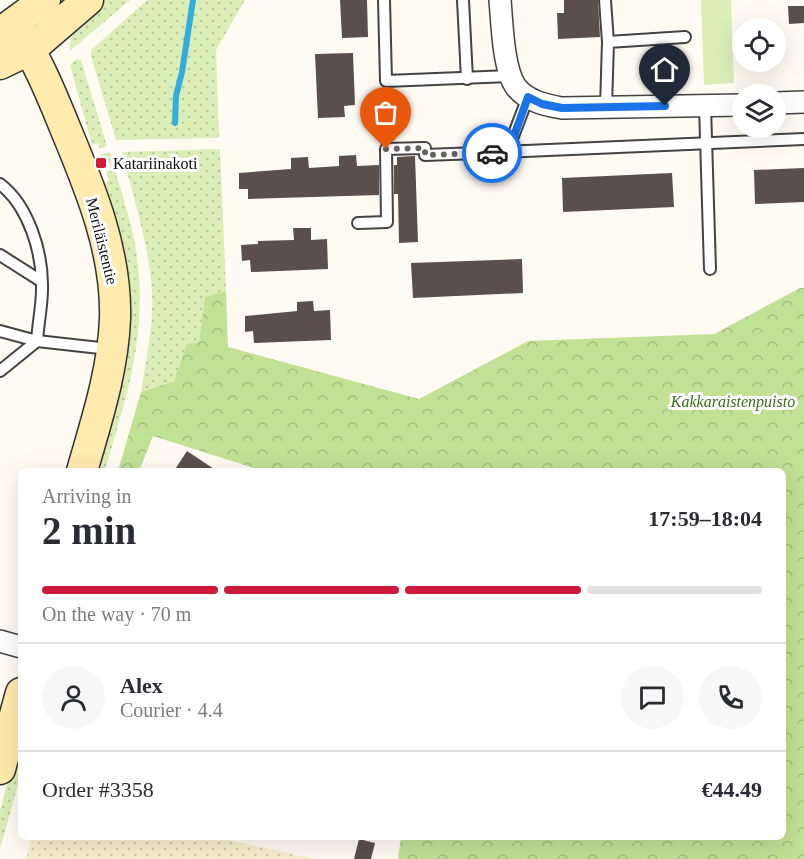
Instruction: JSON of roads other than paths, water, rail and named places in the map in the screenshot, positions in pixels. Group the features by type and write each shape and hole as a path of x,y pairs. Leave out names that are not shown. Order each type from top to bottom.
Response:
{"street":[{"path":"7,28 45,0"},
{"path":"0,64 31,49 88,0"},
{"path":"500,0 505,52 511,76 516,87 528,97 542,104 562,108 732,105"},
{"name":"Meriläistentie","path":"7,28 31,49 81,165 104,234 115,293 112,349 103,395 83,468"},
{"path":"786,103 804,102"},
{"path":"0,641 18,646"},
{"path":"0,769 18,704"}],"lane":[{"path":"384,0 386,81 511,76"},
{"path":"463,0 467,79"},
{"path":"605,0 608,42 606,107"},
{"path":"608,42 685,37"},
{"path":"504,152 513,139 528,97"},
{"path":"705,106 710,269"},
{"path":"358,223 387,222 386,149 425,148 425,155 706,145 804,139"},
{"path":"0,184 14,196 36,238 42,287 37,341 0,371"},
{"path":"0,255 41,281"},
{"path":"0,332 37,341 112,349"}],"waterway":[{"path":"175,123 176,96 193,0"}],"place":[{"name":"Katariinakoti","path":"101,163"}],"park label":[{"name":"Kakkaraistenpuisto","path":"733,401"}]}
